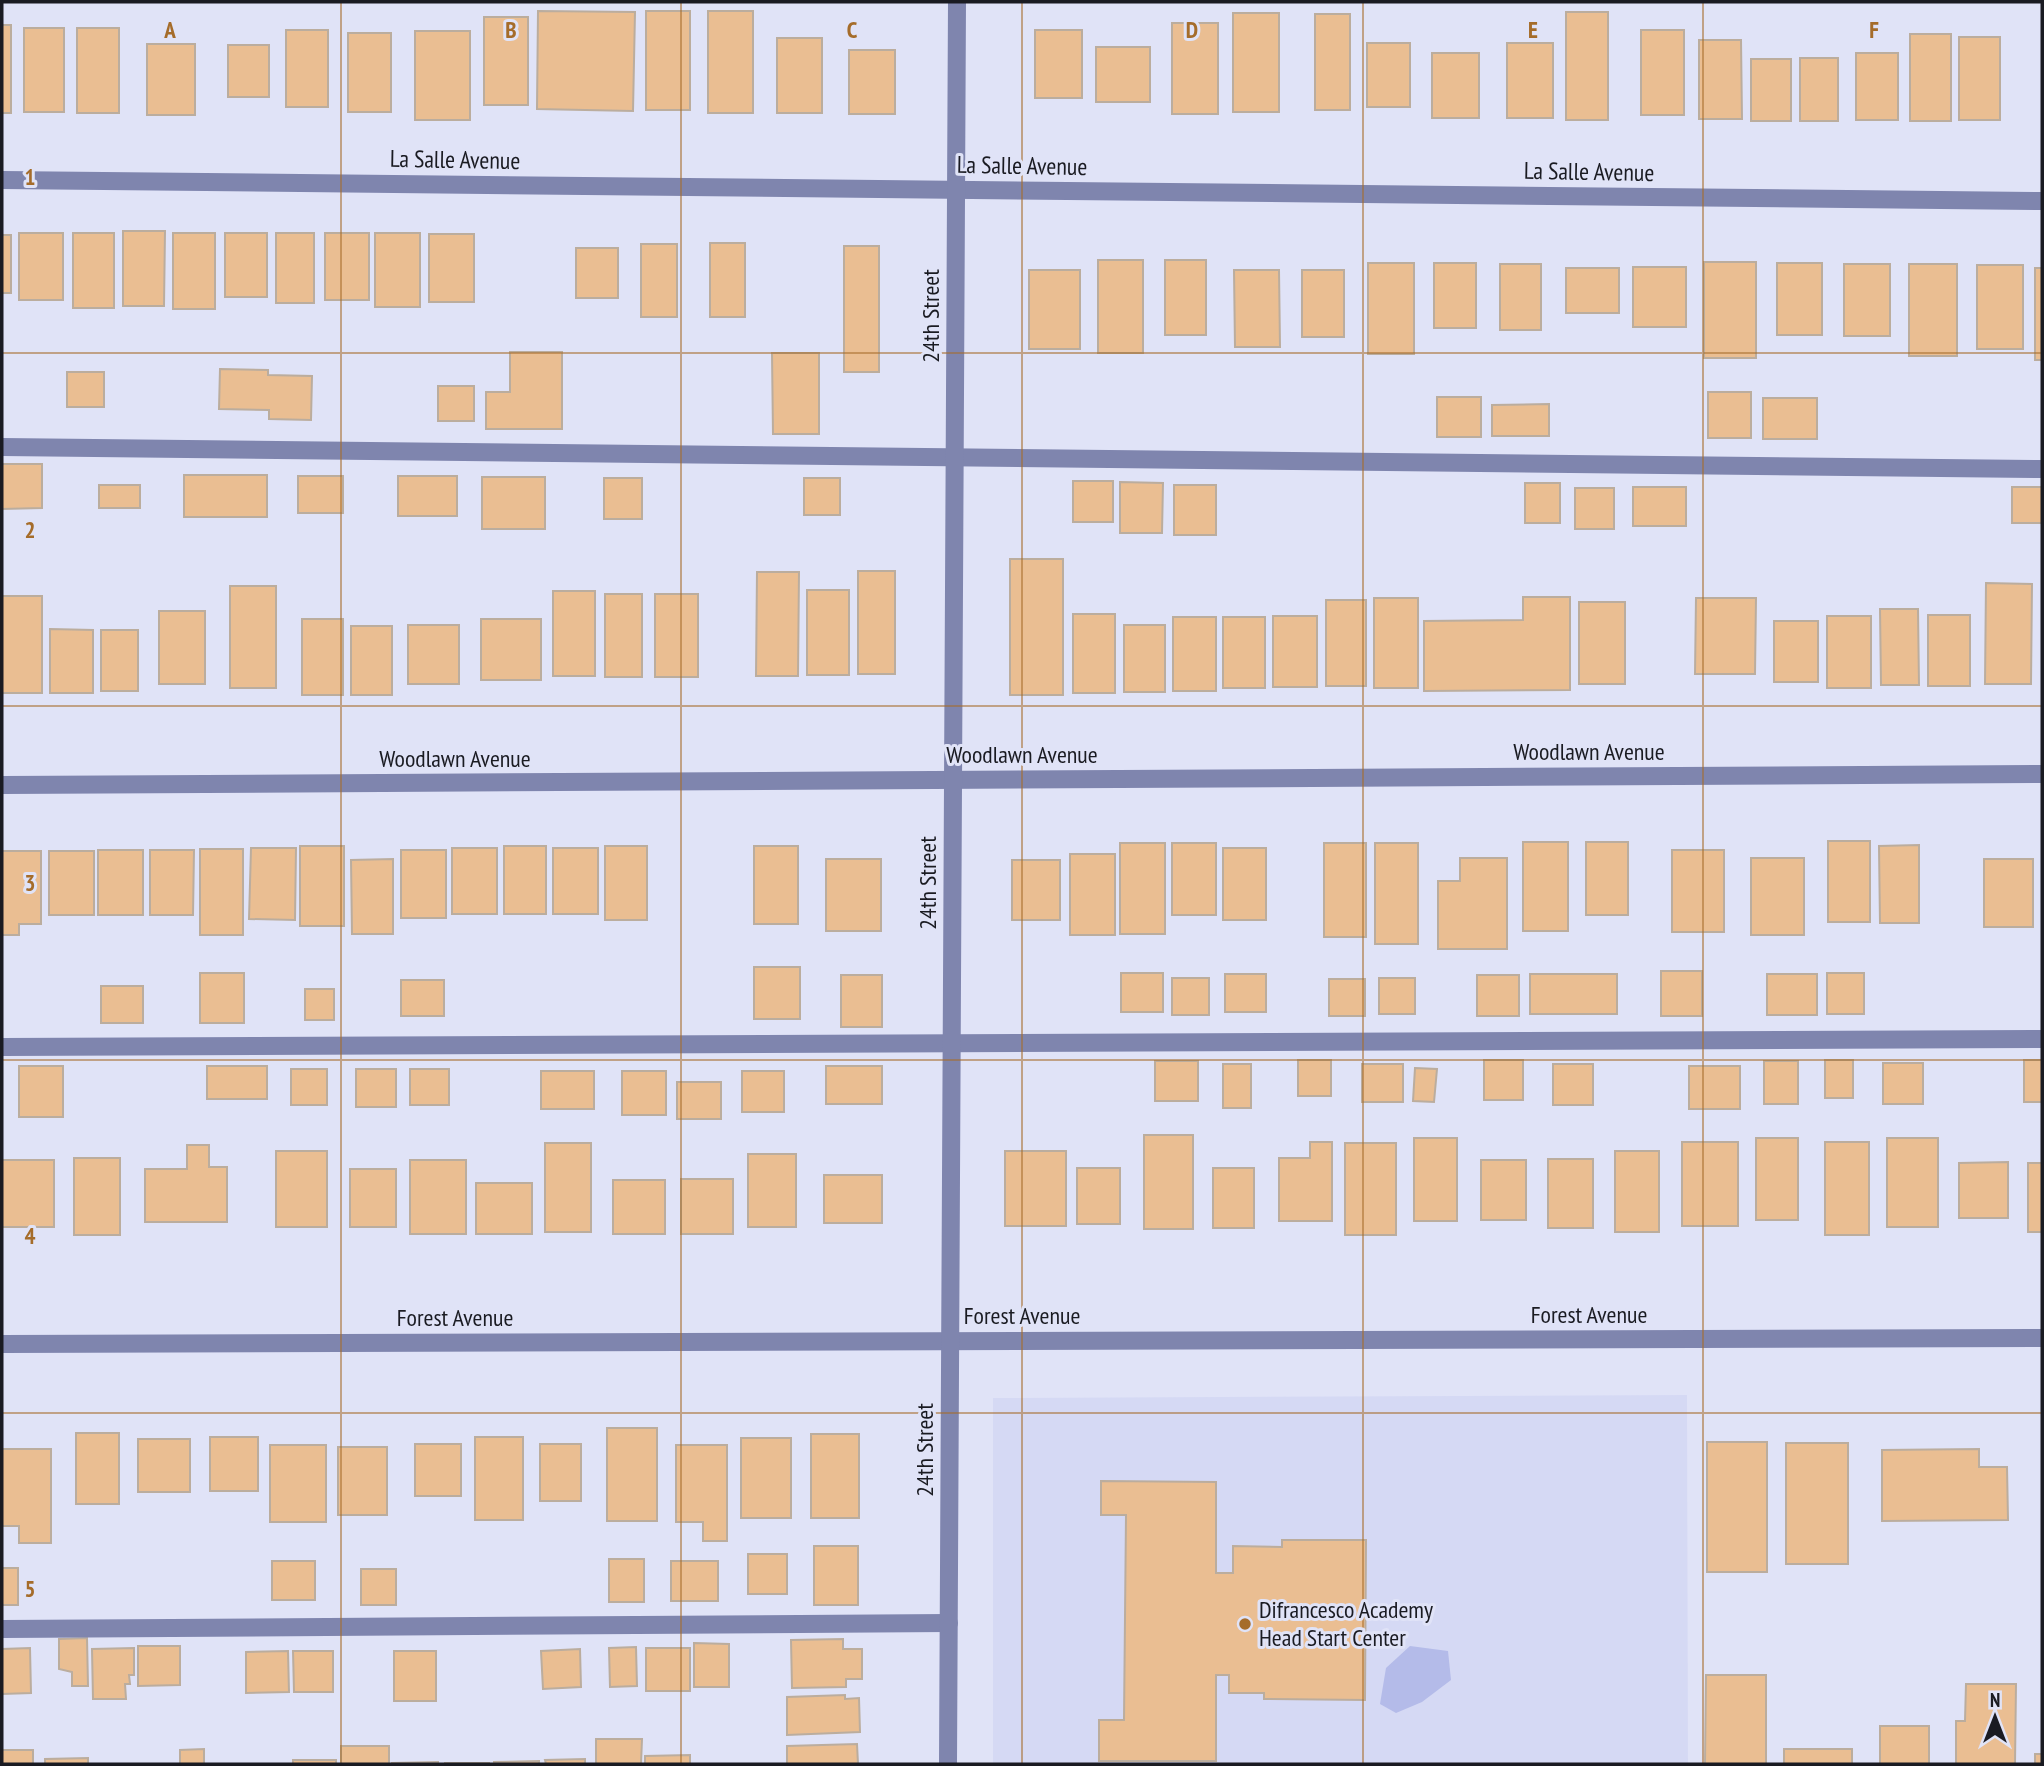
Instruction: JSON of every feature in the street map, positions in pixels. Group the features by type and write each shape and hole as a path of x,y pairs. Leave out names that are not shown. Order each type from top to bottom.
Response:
{"street":[{"name":"24th Street","path":"948,1764 957,2"},
{"name":"La Salle Avenue","path":"2,180 2042,201"},
{"path":"2,447 2042,469"},
{"name":"Woodlawn Avenue","path":"2,785 2042,774"},
{"path":"2,1047 2042,1039"},
{"name":"Forest Avenue","path":"2,1344 2042,1338"},
{"path":"2,1629 949,1623"}],"shaded area":[{"path":"1687,1395 1688,1764 993,1764 993,1398"},
{"path":"1410,1646 1448,1651 1451,1680 1422,1702 1396,1713 1380,1704 1386,1668"}],"building":[{"path":"538,11 635,12 633,111 537,109"},
{"path":"646,11 690,11 690,110 646,110"},
{"path":"708,11 753,11 753,113 708,113"},
{"path":"1566,12 1608,12 1608,120 1566,120"},
{"path":"1233,13 1279,13 1279,112 1233,112"},
{"path":"1315,14 1350,14 1350,110 1315,110"},
{"path":"484,17 528,17 528,105 484,105"},
{"path":"1172,23 1218,23 1218,114 1172,114"},
{"path":"2,25 11,25 11,113 2,113"},
{"path":"24,28 64,28 64,112 24,112"},
{"path":"77,28 119,28 119,113 77,113"},
{"path":"286,30 328,30 328,107 286,107"},
{"path":"1035,30 1082,30 1082,98 1035,98"},
{"path":"1641,30 1684,30 1684,115 1641,115"},
{"path":"415,31 470,31 470,120 415,120"},
{"path":"348,33 391,33 391,112 348,112"},
{"path":"1910,34 1951,34 1951,121 1910,121"},
{"path":"1959,37 2000,37 2000,120 1959,120"},
{"path":"777,38 822,38 822,113 777,113"},
{"path":"1699,40 1741,40 1742,119 1699,119"},
{"path":"1367,43 1410,43 1410,107 1367,107"},
{"path":"1507,43 1553,43 1553,118 1507,118"},
{"path":"147,44 195,44 195,115 147,115"},
{"path":"228,45 269,45 269,97 228,97"},
{"path":"1096,47 1150,47 1150,102 1096,102"},
{"path":"849,50 895,50 895,114 849,114"},
{"path":"1432,53 1479,53 1479,118 1432,118"},
{"path":"1856,53 1898,53 1898,120 1856,120"},
{"path":"1800,58 1838,58 1838,121 1800,121"},
{"path":"1751,59 1791,59 1791,121 1751,121"},
{"path":"123,231 165,231 164,306 123,306"},
{"path":"19,233 63,233 63,300 19,300"},
{"path":"73,233 114,233 114,308 73,308"},
{"path":"173,233 215,233 215,309 173,309"},
{"path":"225,233 267,233 267,297 225,297"},
{"path":"276,233 314,233 314,303 276,303"},
{"path":"325,233 369,233 369,300 325,300"},
{"path":"375,233 420,233 420,307 375,307"},
{"path":"429,234 474,234 474,302 429,302"},
{"path":"2,235 11,235 11,293 2,293"},
{"path":"710,243 745,243 745,317 710,317"},
{"path":"641,244 677,244 677,317 641,317"},
{"path":"844,246 879,246 879,372 844,372"},
{"path":"576,248 618,248 618,298 576,298"},
{"path":"1098,260 1143,260 1143,353 1098,353"},
{"path":"1165,260 1206,260 1206,335 1165,335"},
{"path":"1704,262 1756,262 1756,358 1704,358"},
{"path":"1368,263 1414,263 1414,354 1368,354"},
{"path":"1434,263 1476,263 1476,328 1434,328"},
{"path":"1777,263 1822,263 1822,335 1777,335"},
{"path":"1500,264 1541,264 1541,330 1500,330"},
{"path":"1844,264 1890,264 1890,336 1844,336"},
{"path":"1909,264 1957,264 1957,356 1909,356"},
{"path":"1977,265 2023,265 2023,349 1977,349"},
{"path":"1633,267 1686,267 1686,327 1633,327"},
{"path":"1566,268 1619,268 1619,313 1566,313"},
{"path":"2035,268 2042,268 2042,360 2035,360"},
{"path":"1029,270 1080,270 1080,349 1029,349"},
{"path":"1234,270 1279,270 1280,347 1235,347"},
{"path":"1302,270 1344,270 1344,337 1302,337"},
{"path":"510,352 562,352 562,429 486,429 486,392 510,392"},
{"path":"772,353 819,353 819,434 773,434"},
{"path":"220,369 268,370 268,375 312,376 311,420 269,419 269,410 219,409"},
{"path":"67,372 104,372 104,407 67,407"},
{"path":"438,386 474,386 474,421 438,421"},
{"path":"1708,392 1751,392 1751,438 1708,438"},
{"path":"1437,397 1481,397 1481,437 1437,437"},
{"path":"1763,398 1817,398 1817,439 1763,439"},
{"path":"1549,404 1549,436 1492,436 1492,405"},
{"path":"2,464 42,464 42,508 2,509"},
{"path":"184,475 267,475 267,517 184,517"},
{"path":"298,476 343,476 343,513 298,513"},
{"path":"398,476 457,476 457,516 398,516"},
{"path":"482,477 545,477 545,529 482,529"},
{"path":"604,478 642,478 642,519 604,519"},
{"path":"804,478 840,478 840,515 804,515"},
{"path":"1073,481 1113,481 1113,522 1073,522"},
{"path":"1120,482 1163,483 1162,533 1120,533"},
{"path":"1525,483 1560,483 1560,523 1525,523"},
{"path":"99,485 140,485 140,508 99,508"},
{"path":"1174,485 1216,485 1216,535 1174,535"},
{"path":"1633,487 1686,487 1686,526 1633,526"},
{"path":"2012,487 2042,487 2042,523 2012,523"},
{"path":"1575,488 1614,488 1614,529 1575,529"},
{"path":"1010,559 1063,559 1063,695 1010,695"},
{"path":"858,571 895,571 895,674 858,674"},
{"path":"757,572 799,572 798,676 756,676"},
{"path":"1986,583 2032,584 2031,684 1985,684"},
{"path":"230,586 276,586 276,688 230,688"},
{"path":"807,590 849,590 849,675 807,675"},
{"path":"553,591 595,591 595,676 553,676"},
{"path":"605,594 642,594 642,677 605,677"},
{"path":"655,594 698,594 698,677 655,677"},
{"path":"2,596 42,596 42,693 2,693"},
{"path":"1523,597 1570,597 1570,690 1424,691 1424,621 1523,620"},
{"path":"1374,598 1418,598 1418,688 1374,688"},
{"path":"1696,598 1756,598 1755,674 1695,674"},
{"path":"1326,600 1366,600 1366,686 1326,686"},
{"path":"1579,602 1625,602 1625,684 1579,684"},
{"path":"1880,609 1918,609 1919,685 1881,685"},
{"path":"159,611 205,611 205,684 159,684"},
{"path":"1073,614 1115,614 1115,693 1073,693"},
{"path":"1928,615 1970,615 1970,686 1928,686"},
{"path":"1273,616 1317,616 1317,687 1273,687"},
{"path":"1827,616 1871,616 1871,688 1827,688"},
{"path":"1173,617 1216,617 1216,691 1173,691"},
{"path":"1223,617 1265,617 1265,688 1223,688"},
{"path":"302,619 343,619 343,695 302,695"},
{"path":"481,619 541,619 541,680 481,680"},
{"path":"1774,621 1818,621 1818,682 1774,682"},
{"path":"408,625 459,625 459,684 408,684"},
{"path":"1124,625 1165,625 1165,692 1124,692"},
{"path":"351,626 392,626 392,695 351,695"},
{"path":"50,629 93,630 93,693 50,693"},
{"path":"101,630 138,630 138,691 101,691"},
{"path":"1828,841 1870,841 1870,922 1828,922"},
{"path":"1523,842 1568,842 1568,931 1523,931"},
{"path":"1586,842 1628,842 1628,915 1586,915"},
{"path":"1120,843 1165,843 1165,934 1120,934"},
{"path":"1172,843 1216,843 1216,915 1172,915"},
{"path":"1324,843 1366,843 1366,937 1324,937"},
{"path":"1375,843 1418,843 1418,944 1375,944"},
{"path":"1919,845 1919,923 1880,923 1879,846"},
{"path":"300,846 344,846 344,926 300,926"},
{"path":"504,846 546,846 546,914 504,914"},
{"path":"605,846 647,846 647,920 605,920"},
{"path":"754,846 798,846 798,924 754,924"},
{"path":"251,848 296,848 295,920 249,919"},
{"path":"452,848 497,848 497,914 452,914"},
{"path":"553,848 598,848 598,914 553,914"},
{"path":"1223,848 1266,848 1266,920 1223,920"},
{"path":"200,849 243,849 243,935 200,935"},
{"path":"98,850 143,850 143,915 98,915"},
{"path":"150,850 194,850 193,915 150,915"},
{"path":"401,850 446,850 446,918 401,918"},
{"path":"1672,850 1724,850 1724,932 1672,932"},
{"path":"2,851 41,851 41,924 19,924 19,935 2,935"},
{"path":"49,851 94,851 94,915 49,915"},
{"path":"1070,854 1115,854 1115,935 1070,935"},
{"path":"1460,858 1507,858 1507,949 1438,949 1438,881 1460,881"},
{"path":"1751,858 1804,858 1804,935 1751,935"},
{"path":"393,859 393,934 352,934 351,860"},
{"path":"826,859 881,859 881,931 826,931"},
{"path":"1984,859 2033,859 2033,927 1984,927"},
{"path":"1012,860 1060,860 1060,920 1012,920"},
{"path":"754,967 800,967 800,1019 754,1019"},
{"path":"1661,971 1702,971 1702,1016 1661,1016"},
{"path":"200,973 244,973 244,1023 200,1023"},
{"path":"1121,973 1163,973 1163,1012 1121,1012"},
{"path":"1827,973 1864,973 1864,1014 1827,1014"},
{"path":"1225,974 1266,974 1266,1012 1225,1012"},
{"path":"1530,974 1617,974 1617,1014 1530,1014"},
{"path":"1767,974 1817,974 1817,1015 1767,1015"},
{"path":"841,975 882,975 882,1027 841,1027"},
{"path":"1477,975 1519,975 1519,1016 1477,1016"},
{"path":"1172,978 1209,978 1209,1015 1172,1015"},
{"path":"1379,978 1415,978 1415,1014 1379,1014"},
{"path":"1329,979 1365,979 1365,1016 1329,1016"},
{"path":"401,980 444,980 444,1016 401,1016"},
{"path":"101,986 143,986 143,1023 101,1023"},
{"path":"305,989 334,989 334,1020 305,1020"},
{"path":"1298,1060 1331,1060 1331,1096 1298,1096"},
{"path":"1484,1060 1523,1060 1523,1100 1484,1100"},
{"path":"1825,1060 1853,1060 1853,1098 1825,1098"},
{"path":"2024,1060 2042,1060 2042,1102 2024,1102"},
{"path":"1155,1061 1198,1061 1198,1101 1155,1101"},
{"path":"1764,1061 1798,1061 1798,1104 1764,1104"},
{"path":"1883,1063 1923,1063 1923,1104 1883,1104"},
{"path":"1223,1064 1251,1064 1251,1108 1223,1108"},
{"path":"1362,1064 1403,1064 1403,1102 1362,1102"},
{"path":"1553,1064 1593,1064 1593,1105 1553,1105"},
{"path":"19,1066 63,1066 63,1117 19,1117"},
{"path":"207,1066 267,1066 267,1099 207,1099"},
{"path":"826,1066 882,1066 882,1104 826,1104"},
{"path":"1689,1066 1740,1066 1740,1109 1689,1109"},
{"path":"1415,1068 1437,1069 1434,1102 1413,1101"},
{"path":"291,1069 327,1069 327,1105 291,1105"},
{"path":"356,1069 396,1069 396,1107 356,1107"},
{"path":"410,1069 449,1069 449,1105 410,1105"},
{"path":"541,1071 594,1071 594,1109 541,1109"},
{"path":"622,1071 666,1071 666,1115 622,1115"},
{"path":"742,1071 784,1071 784,1112 742,1112"},
{"path":"677,1082 721,1082 721,1119 677,1119"},
{"path":"1144,1135 1193,1135 1193,1229 1144,1229"},
{"path":"1414,1138 1457,1138 1457,1221 1414,1221"},
{"path":"1756,1138 1798,1138 1798,1220 1756,1220"},
{"path":"1887,1138 1938,1138 1938,1227 1887,1227"},
{"path":"1310,1142 1332,1142 1332,1221 1279,1221 1279,1158 1310,1158"},
{"path":"1682,1142 1738,1142 1738,1226 1682,1226"},
{"path":"1825,1142 1869,1142 1869,1235 1825,1235"},
{"path":"545,1143 591,1143 591,1232 545,1232"},
{"path":"1345,1143 1396,1143 1396,1235 1345,1235"},
{"path":"187,1145 209,1145 209,1167 227,1167 227,1222 145,1222 145,1169 187,1169"},
{"path":"276,1151 327,1151 327,1227 276,1227"},
{"path":"1005,1151 1066,1151 1066,1226 1005,1226"},
{"path":"1615,1151 1659,1151 1659,1232 1615,1232"},
{"path":"748,1154 796,1154 796,1227 748,1227"},
{"path":"74,1158 120,1158 120,1235 74,1235"},
{"path":"1548,1159 1593,1159 1593,1228 1548,1228"},
{"path":"2,1160 54,1160 54,1227 2,1227"},
{"path":"410,1160 466,1160 466,1234 410,1234"},
{"path":"1481,1160 1526,1160 1526,1220 1481,1220"},
{"path":"2008,1162 2008,1218 1959,1218 1959,1163"},
{"path":"2028,1163 2042,1163 2042,1232 2028,1232"},
{"path":"1077,1168 1120,1168 1120,1224 1077,1224"},
{"path":"1213,1168 1254,1168 1254,1228 1213,1228"},
{"path":"350,1169 396,1169 396,1227 350,1227"},
{"path":"824,1175 882,1175 882,1223 824,1223"},
{"path":"681,1179 733,1179 733,1234 681,1234"},
{"path":"613,1180 665,1180 665,1234 613,1234"},
{"path":"476,1183 532,1183 532,1234 476,1234"},
{"path":"607,1428 657,1428 657,1521 607,1521"},
{"path":"76,1433 119,1433 119,1504 76,1504"},
{"path":"811,1434 859,1434 859,1518 811,1518"},
{"path":"210,1437 258,1437 258,1491 210,1491"},
{"path":"475,1437 523,1437 523,1520 475,1520"},
{"path":"741,1438 791,1438 791,1518 741,1518"},
{"path":"138,1439 190,1439 190,1492 138,1492"},
{"path":"1707,1442 1767,1442 1767,1572 1707,1572"},
{"path":"1786,1443 1848,1443 1848,1564 1786,1564"},
{"path":"415,1444 461,1444 461,1496 415,1496"},
{"path":"540,1444 581,1444 581,1501 540,1501"},
{"path":"270,1445 326,1445 326,1522 270,1522"},
{"path":"676,1445 727,1445 727,1541 703,1541 703,1522 676,1522"},
{"path":"338,1447 387,1447 387,1515 338,1515"},
{"path":"2,1449 51,1449 51,1543 19,1543 19,1526 2,1526"},
{"path":"1979,1449 1979,1467 2007,1467 2008,1520 1882,1521 1882,1450"},
{"name":"Difrancesco Academy Head Start Center","path":"1101,1481 1216,1482 1216,1573 1233,1573 1233,1546 1282,1547 1282,1540 1366,1540 1365,1700 1264,1699 1264,1693 1229,1693 1229,1675 1216,1675 1216,1761 1099,1761 1099,1720 1124,1720 1126,1515 1101,1515"},
{"path":"814,1546 858,1546 858,1605 814,1605"},
{"path":"748,1554 787,1554 787,1594 748,1594"},
{"path":"609,1559 644,1559 644,1602 609,1602"},
{"path":"272,1561 315,1561 315,1600 272,1600"},
{"path":"671,1561 718,1561 718,1601 671,1601"},
{"path":"2,1568 18,1568 18,1605 2,1605"},
{"path":"361,1569 396,1569 396,1605 361,1605"},
{"path":"87,1638 88,1686 72,1686 72,1672 59,1669 59,1639"},
{"path":"843,1639 843,1649 862,1649 862,1679 846,1679 846,1687 792,1688 791,1640"},
{"path":"694,1643 729,1644 729,1687 694,1687"},
{"path":"138,1646 180,1646 180,1685 138,1686"},
{"path":"636,1647 637,1686 610,1687 609,1648"},
{"path":"30,1648 31,1693 2,1694 2,1649"},
{"path":"134,1648 134,1675 129,1675 130,1684 125,1684 126,1699 93,1699 92,1649"},
{"path":"646,1648 690,1648 690,1691 646,1691"},
{"path":"580,1649 581,1687 543,1689 541,1651"},
{"path":"288,1651 289,1692 246,1693 246,1652"},
{"path":"293,1651 333,1651 333,1692 294,1692"},
{"path":"394,1651 436,1651 436,1701 394,1701"},
{"path":"1706,1675 1766,1675 1766,1764 1705,1764"},
{"path":"1966,1684 2016,1684 2015,1764 1956,1764 1956,1721 1965,1721"},
{"path":"845,1695 845,1699 859,1698 860,1732 787,1735 787,1697"},
{"path":"1880,1726 1929,1726 1929,1764 1880,1764"},
{"path":"596,1739 642,1739 641,1764 596,1764"},
{"path":"857,1744 858,1764 787,1764 787,1746"},
{"path":"341,1746 389,1746 389,1764 341,1764"},
{"path":"204,1749 204,1764 180,1764 180,1750"},
{"path":"1784,1749 1852,1749 1852,1764 1784,1764"},
{"path":"2,1750 33,1750 33,1764 2,1764"},
{"path":"2035,1754 2042,1754 2042,1764 2035,1764"},
{"path":"690,1755 690,1764 645,1764 645,1756"},
{"path":"88,1758 88,1764 45,1764 45,1759"},
{"path":"585,1759 585,1764 546,1764 545,1760"},
{"path":"293,1760 336,1760 336,1764 293,1764"},
{"path":"539,1761 539,1764 494,1764 494,1762"},
{"path":"392,1763 438,1764 392,1764"},
{"path":"489,1763 489,1764 445,1764"}],"place":[{"name":"Difrancesco Academy Head Start Center","path":"1245,1624"}]}
